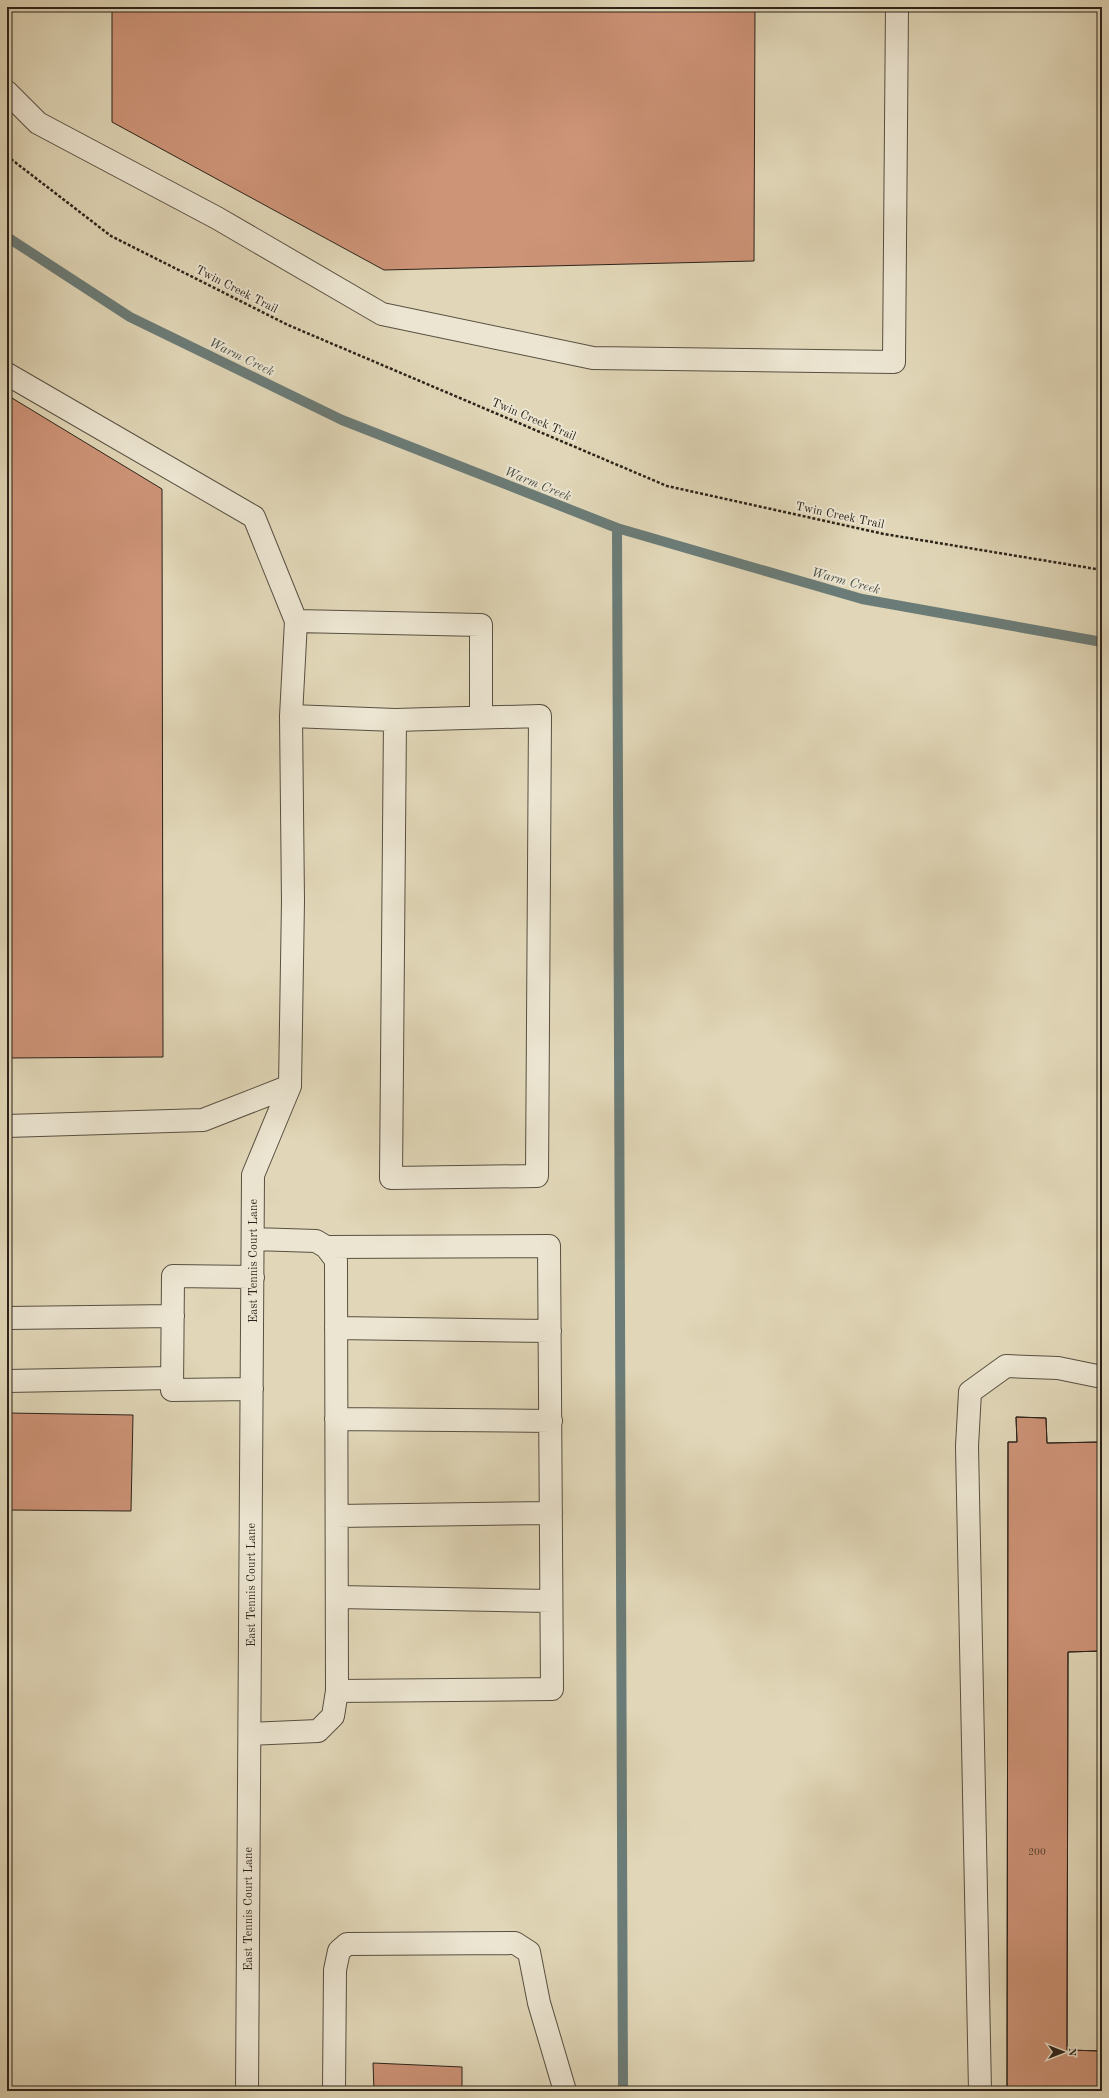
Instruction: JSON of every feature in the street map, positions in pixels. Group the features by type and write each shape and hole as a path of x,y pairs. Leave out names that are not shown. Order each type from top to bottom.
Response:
{"street":[{"path":"7,92 38,123 217,218 382,314 593,358 894,362 897,7"},
{"path":"7,374 254,517 296,621 291,716 293,902 290,1086 204,1120 7,1126"},
{"path":"296,621 481,625 481,717"},
{"path":"291,716 395,720 540,716 537,1176 391,1178 395,720"},
{"name":"East Tennis Court Lane","path":"247,2091 253,1175 290,1086"},
{"path":"250,1734 318,1730 333,1716 337,1691 338,1597 336,1260 326,1247 316,1241 253,1239"},
{"path":"326,1247 549,1246 552,1689 337,1691"},
{"path":"252,1389 172,1390 172,1378 173,1276 253,1277"},
{"path":"7,1318 173,1316"},
{"path":"336,1328 550,1330"},
{"path":"980,2091 967,1446 970,1392 1006,1366 1058,1368 1102,1377"},
{"path":"7,1381 172,1378"},
{"path":"336,1419 550,1421"},
{"path":"337,1516 550,1513"},
{"path":"338,1597 551,1601"},
{"path":"334,2091 335,1970 339,1951 347,1944 515,1943 529,1952 539,2003 565,2091"}],"path":[{"name":"Twin Creek Trail","path":"7,156 110,236 288,325 667,486 884,534 1102,570"}],"building":[{"path":"112,7 755,7 754,261 384,270 112,122"},
{"path":"7,395 162,489 163,1057 7,1058"},
{"path":"7,1413 133,1415 131,1511 7,1510"},
{"path":"1016,1417 1046,1418 1047,1443 1102,1442 1102,1651 1068,1652 1067,2050 1102,2051 1102,2091 1007,2091 1008,1442 1017,1442"},
{"path":"1016,1417 1046,1418 1047,1443 1102,1442 1102,1651 1068,1652 1067,2050 1102,2051 1102,2091 1007,2091 1008,1442 1017,1442"},
{"path":"373,2063 462,2067 462,2091 374,2091"}],"waterway":[{"name":"Warm Creek","path":"7,237 130,317 342,420 617,528 862,599 1102,642"},
{"path":"617,528 623,2091"}]}
